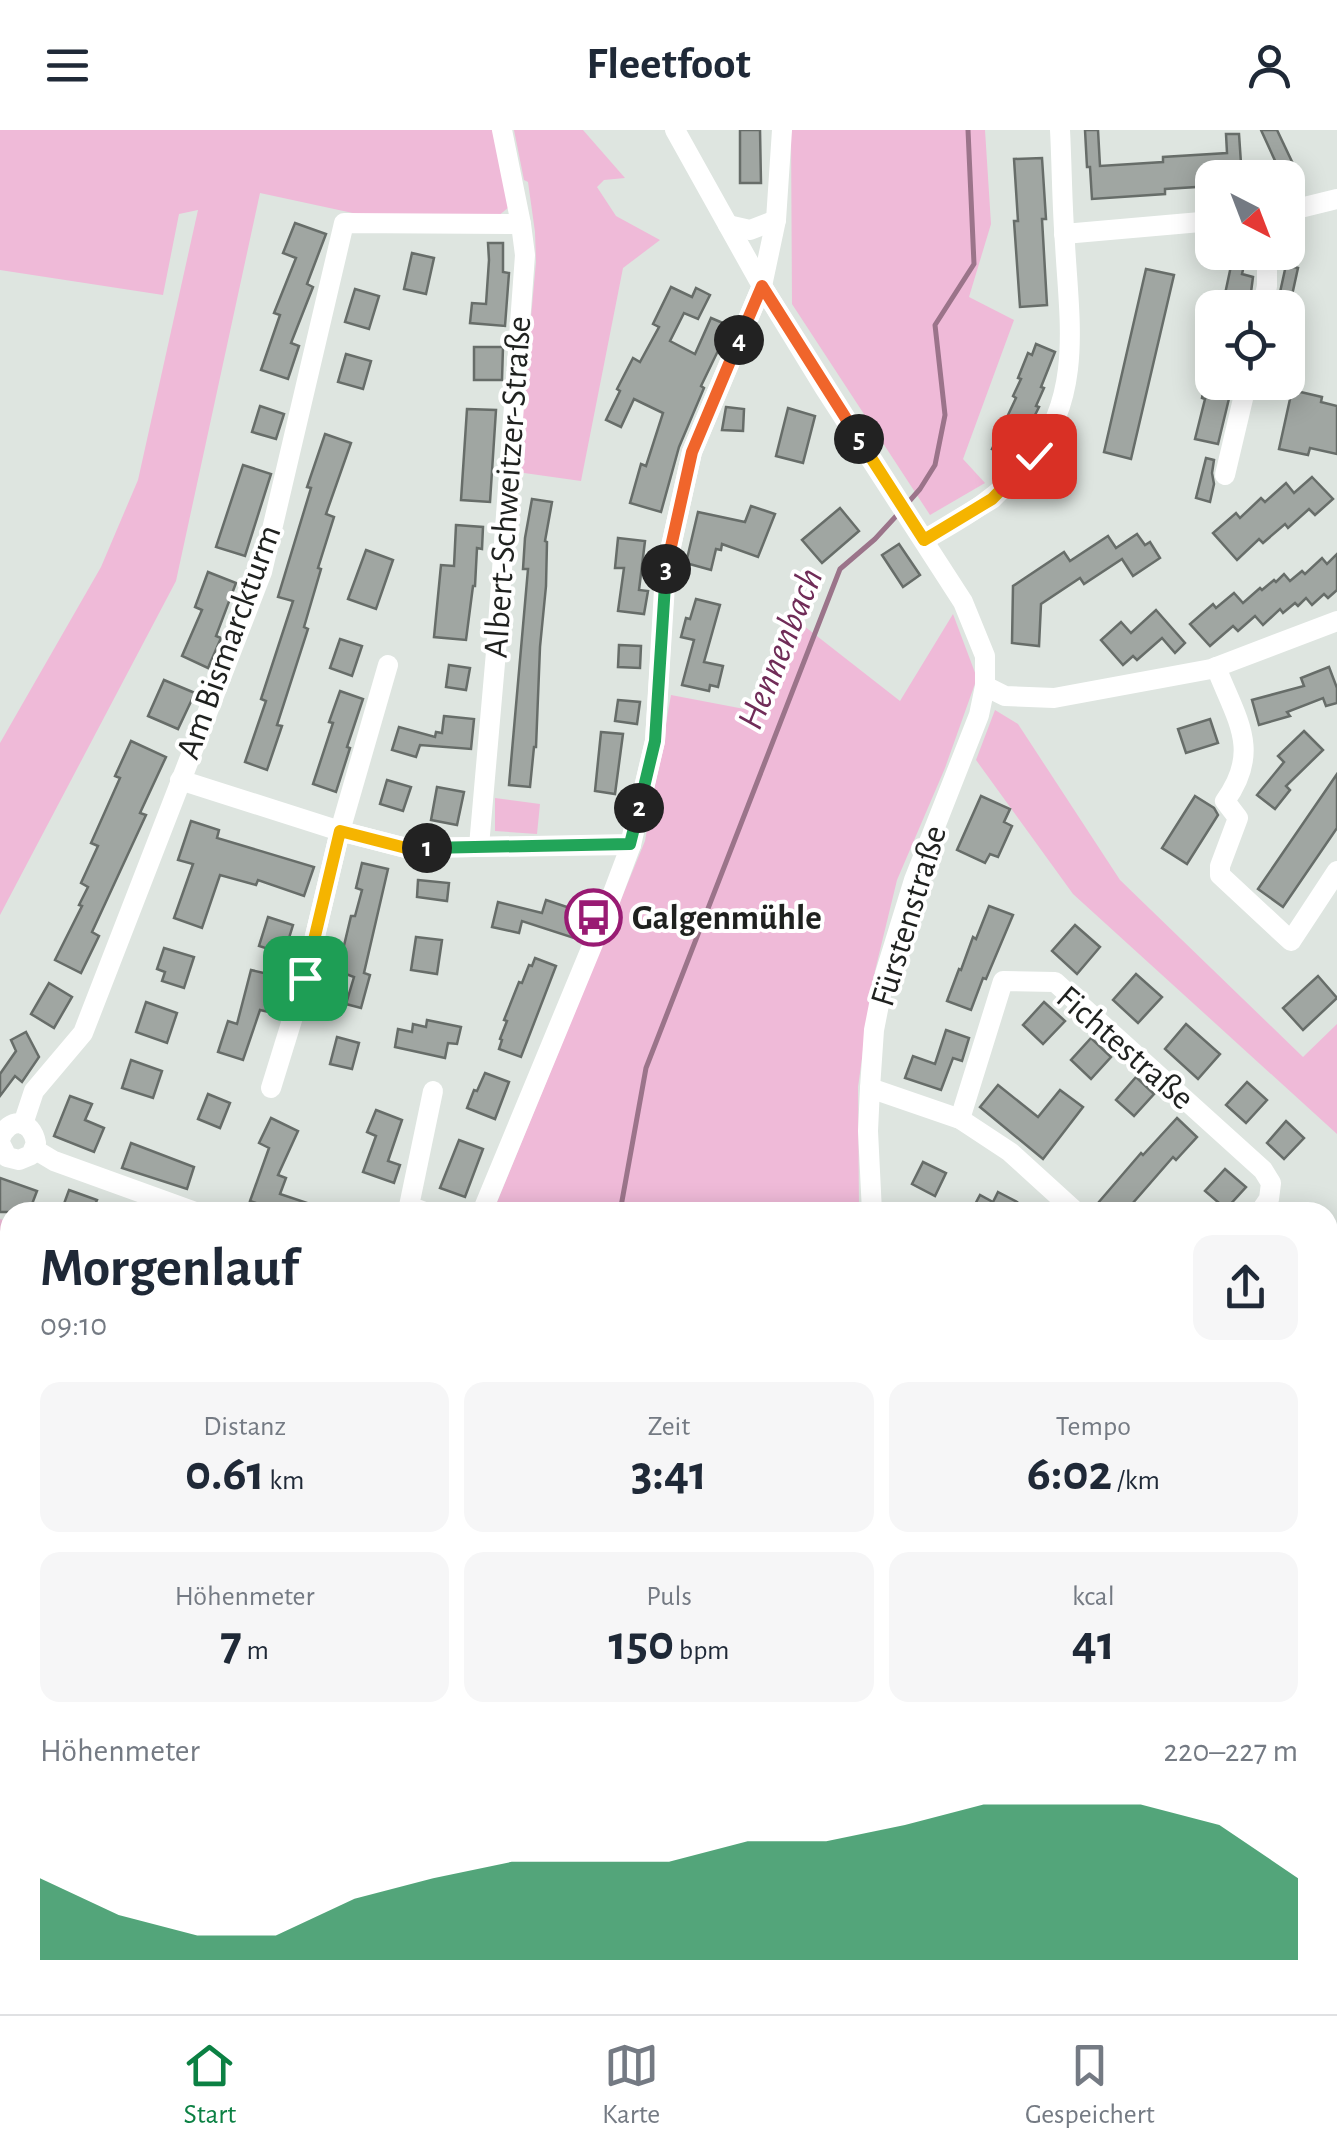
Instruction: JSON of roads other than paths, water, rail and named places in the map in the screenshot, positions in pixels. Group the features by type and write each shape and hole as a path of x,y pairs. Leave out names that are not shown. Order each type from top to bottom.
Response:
{"street":[{"name":"Albert-Schweitzer-Straße","path":"478,846 525,255 502,130"},
{"path":"675,130 762,286 963,602 984,656 985,686 1004,696 1054,698 1216,667 1337,621"},
{"path":"486,1202 602,922 630,844 655,741 666,573 692,452 762,286 776,220 782,130"},
{"path":"924,540 992,499 1014,479 1044,440 1064,399 1071,351 1060,130"},
{"path":"1305,207 1337,199"},
{"path":"728,225 750,230 776,220"},
{"path":"1064,234 1195,222"},
{"name":"Am Bismarckturm","path":"23,1124 34,1091 82,1032 262,572 344,223 522,224"},
{"path":"1225,475 1242,400"},
{"path":"272,1088 388,665"},
{"path":"1216,667 1245,742 1244,768 1225,801 1238,818 1220,875 1291,941 1337,870"},
{"name":"Fürstenstraße","path":"872,1202 870,1088 874,1030 885,974 914,880 979,715 985,686"},
{"path":"180,780 406,848 630,844"},
{"name":"Fichtestraße","path":"960,1119 1003,981 1054,982 1262,1170 1271,1182 1266,1202"},
{"path":"870,1088 960,1119 1010,1152 1065,1202"},
{"path":"410,1202 433,1091"},
{"path":"23,1124 36,1137 34,1149 26,1158 13,1159 3,1152 0,1141 10,1125 23,1124"},
{"path":"34,1149 54,1161 167,1202"}],"waterway":[{"name":"Hennenbach","path":"905,506 935,465 945,415 935,325 974,264 968,130"},
{"name":"Hennenbach","path":"622,1202 646,1068 840,569 898,514"}],"place":[{"name":"Galgenmühle","path":"593,918"}]}
